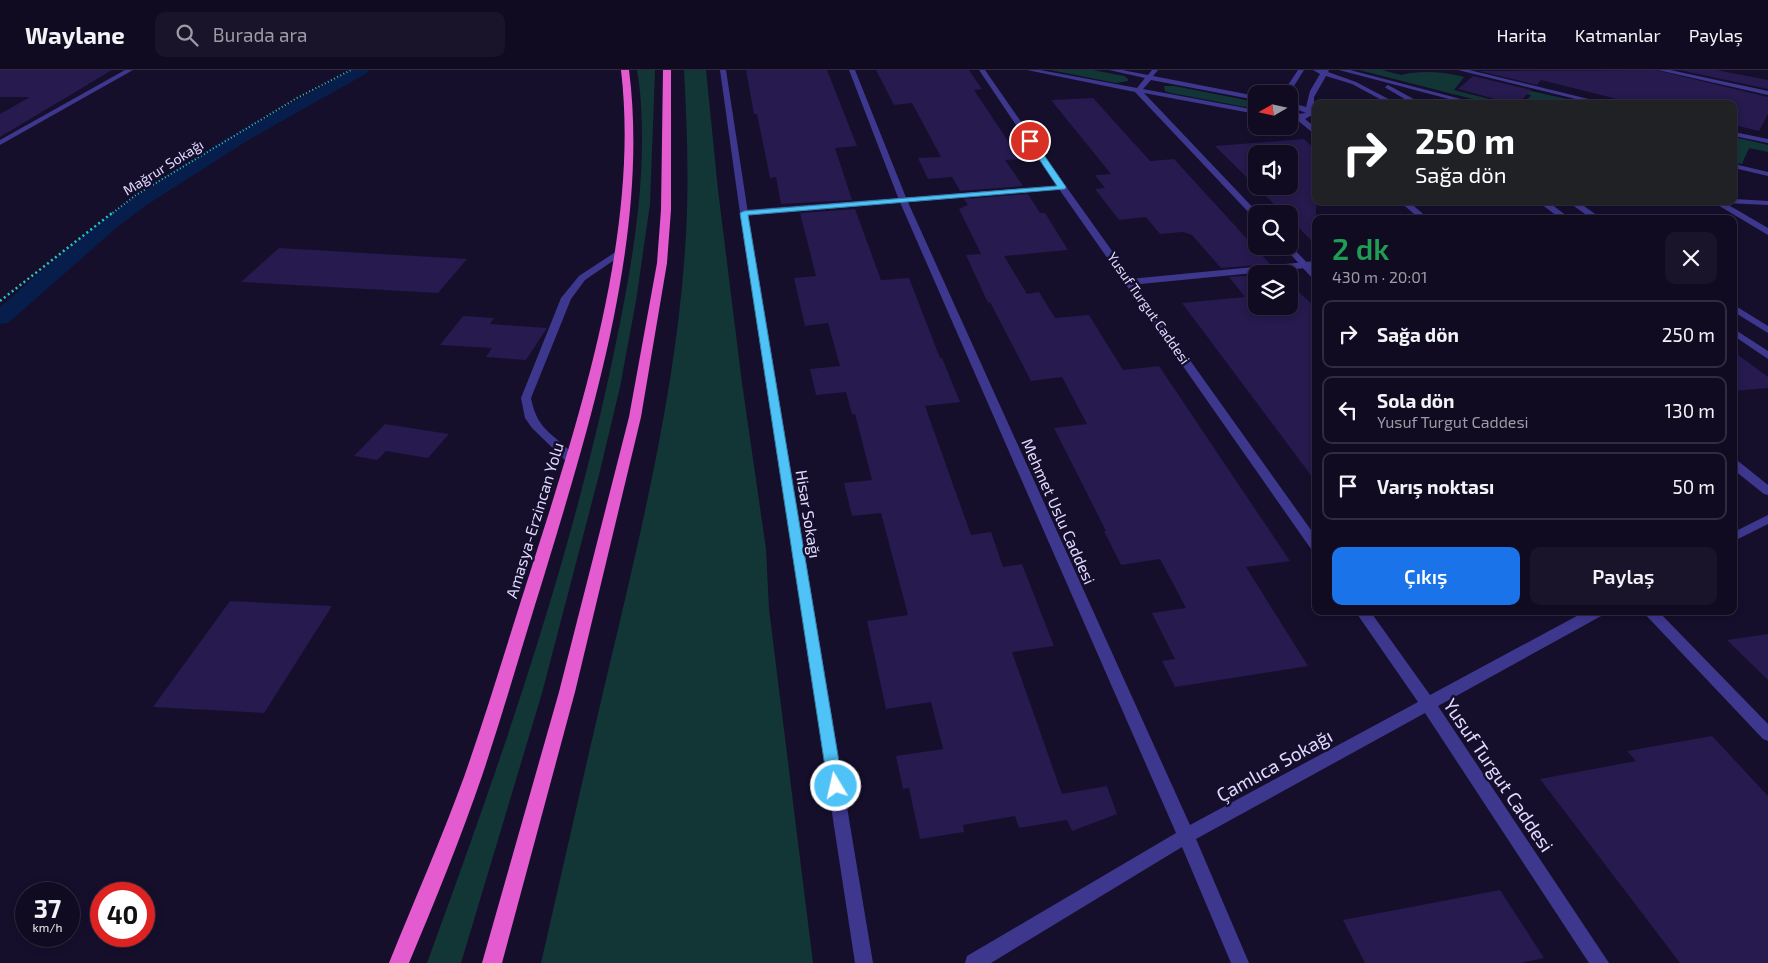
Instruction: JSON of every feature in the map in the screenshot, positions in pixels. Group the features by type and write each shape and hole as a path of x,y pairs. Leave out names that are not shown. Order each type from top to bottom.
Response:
{"highway":[{"name":"Amasya-Erzincan Yolu","path":"399,963 473,776 554,522 606,325 620,252 627,171 629,125 625,70"},
{"path":"492,963 567,692 635,417 662,263 666,210 667,70"}],"street":[{"path":"0,143 130,70"},
{"name":"Hisar Sokağı","path":"723,70 744,213 864,963"},
{"name":"Mehmet Uslu Caddesi","path":"852,70 903,200 1186,836 1240,963"},
{"name":"Yusuf Turgut Caddesi","path":"982,70 1062,187 1312,540"},
{"path":"1030,70 1248,111"},
{"path":"1112,70 1248,96"},
{"path":"1138,91 1155,70"},
{"path":"1291,85 1301,70"},
{"path":"1316,70 1325,71 1354,83 1387,100"},
{"path":"1341,70 1387,87 1411,100"},
{"path":"1341,70 1461,100"},
{"path":"1461,70 1589,100"},
{"path":"1661,70 1768,93"},
{"path":"1299,118 1308,116 1312,90 1325,71"},
{"path":"1138,91 1248,206"},
{"path":"1298,106 1308,110"},
{"path":"1299,118 1312,129"},
{"path":"1737,135 1768,141"},
{"path":"1737,167 1768,174"},
{"path":"744,213 1062,187"},
{"path":"1737,202 1768,203"},
{"path":"1408,205 1420,215"},
{"path":"1547,205 1560,215"},
{"path":"1577,205 1592,215"},
{"path":"1722,205 1768,232"},
{"path":"571,459 533,424 528,415 526,398 566,298 582,278 620,252"},
{"path":"1296,255 1312,273"},
{"path":"1130,282 1312,264"},
{"path":"1737,310 1768,330"},
{"path":"1737,334 1768,356"},
{"path":"1737,466 1768,492"},
{"path":"1737,536 1768,519"},
{"name":"Yusuf Turgut Caddesi","path":"1365,615 1428,704 1600,963"},
{"name":"Çamlıca Sokağı","path":"974,963 1186,836 1591,615"},
{"path":"1653,615 1768,734"}],"path":[{"name":"Mağrur Sokağı","path":"0,301 73,242 143,190 297,98 351,70"}],"green space":[{"path":"637,70 655,70 650,204 636,301 620,387 542,693 461,963 427,963 483,808 535,651 559,573 601,414 623,309 638,212 642,139 641,104"},
{"path":"684,70 706,70 718,190 742,383 766,549 769,609 813,963 541,963 652,480 670,382 677,332 686,234 687,152"},
{"path":"1050,70 1093,70 1124,76 1128,81 1116,83"},
{"path":"1359,70 1382,70 1401,75 1416,72 1432,72 1464,77 1454,90 1493,100 1476,100"},
{"path":"1491,82 1572,100 1527,100 1531,95 1488,85"},
{"path":"1164,86 1174,86 1248,100 1248,107 1171,93 1165,91"},
{"path":"1737,138 1768,145 1768,152 1749,148 1742,164 1737,163"}],"building":[{"path":"0,70 112,70 0,137 0,114 30,97 0,97"},
{"path":"746,70 827,70 857,146 835,148 852,200 781,204 776,177 770,178 757,114 754,114"},
{"path":"876,70 969,70 982,89 974,90 1020,159 1005,160 1023,186 960,191 952,177 928,179 918,158 941,157 912,103 894,105"},
{"path":"1656,70 1768,97 1768,114 1759,131 1737,126 1737,100 1621,100 1541,80 1537,85 1479,71"},
{"path":"1679,70 1716,70 1768,80 1768,89"},
{"path":"1473,76 1531,90 1522,100 1499,100 1458,89"},
{"path":"1093,98 1150,161 1174,159 1248,240 1248,255 1262,255 1270,264 1221,268 1192,235 1183,232 1160,234 1146,217 1119,220 1095,189 1105,188 1095,175 1111,174 1051,100"},
{"path":"1304,139 1312,146 1312,205 1316,205 1316,215 1312,215 1312,241 1298,227 1298,205 1275,205 1265,195 1298,195 1298,145 1248,145 1248,179 1215,146"},
{"path":"1028,194 1040,213 1045,213 1068,250 1004,256 1027,294 1039,292 1055,318 1089,315 1123,370 1159,366 1290,561 1246,567 1308,666 1175,687 1162,661 1175,659 1152,613 1186,608 1160,559 1121,565 1054,428 1087,424 1062,377 1031,381 990,302 988,303 966,255 981,254 959,209 968,205 964,199"},
{"path":"855,209 881,280 909,278 940,358 942,358 960,402 925,406 971,535 991,532 1003,567 1022,564 1054,646 1012,652 1062,794 1107,786 1117,814 1072,831 1067,820 1019,828 1015,816 963,825 964,832 920,839 909,788 903,789 896,756 943,749 931,702 886,709 867,621 908,615 881,513 852,516 844,483 872,480 855,414 852,414 846,392 816,395 810,369 840,366 828,323 805,326 794,278 816,276 800,213"},
{"path":"279,248 467,259 438,293 241,282"},
{"path":"1248,276 1248,315 1298,315 1298,291 1312,304 1312,477 1182,303 1245,297 1229,277"},
{"path":"463,316 494,318 490,324 547,328 526,360 486,357 492,348 440,345"},
{"path":"1737,354 1768,377 1768,388 1737,391"},
{"path":"385,424 449,434 428,458 386,451 377,460 354,456"},
{"path":"230,601 332,606 264,713 153,707"},
{"path":"1768,634 1768,680 1727,640"},
{"path":"1712,736 1768,796 1768,963 1680,963 1540,779 1636,761 1627,751"},
{"path":"1500,890 1544,958 1521,963 1365,963 1343,920"}],"waterway":[{"path":"0,318 108,225 139,202 244,136 362,70"}],"route":[{"path":"836,786 744,213 1062,187 1030,141"}]}
